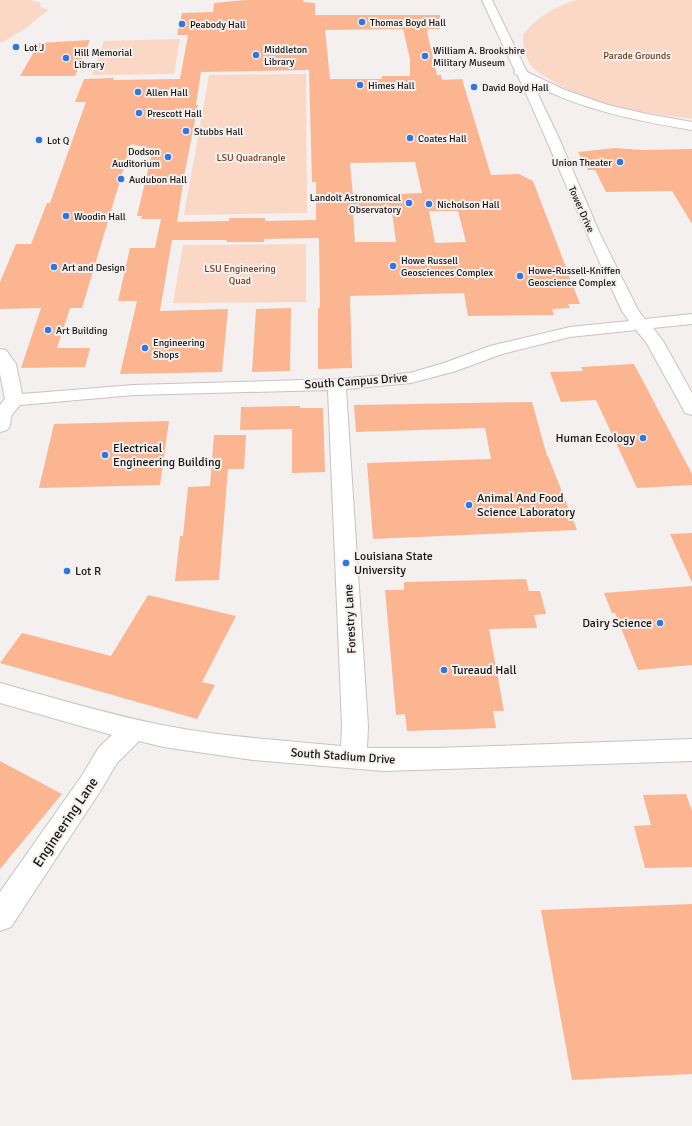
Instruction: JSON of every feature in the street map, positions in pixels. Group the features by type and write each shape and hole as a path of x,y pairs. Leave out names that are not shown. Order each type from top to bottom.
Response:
{"street":[{"name":"Tower Drive","path":"487,0 520,73 552,136 600,248 630,311 654,341 692,410"},
{"path":"520,73 552,90 598,107 652,120 692,126"},
{"name":"South Campus Drive","path":"14,400 134,390 337,384 411,378 450,367 496,350 570,332 692,319"},
{"path":"0,354 7,364 14,400 2,415 0,426"},
{"name":"Forestry Lane","path":"337,384 355,726 353,758"},
{"name":"South Stadium Drive","path":"0,693 91,720 134,730 247,748 353,758 383,760 437,759 692,750"},
{"name":"Engineering Lane","path":"0,918 92,782 108,755 134,730"}],"green space":[{"path":"0,0 30,0 41,3 40,7 48,10 26,28 3,42 0,42"},
{"name":"Parade Grounds","path":"576,0 692,0 692,119 637,111 600,102 565,88 534,69 528,61 525,53 523,35 546,13"},
{"path":"180,39 174,74 92,75 104,41"},
{"name":"LSU Quadrangle","path":"306,74 307,213 184,215 209,75"},
{"name":"LSU Engineering Quad","path":"306,244 306,302 173,303 183,245"}],"building":[{"path":"245,0 303,0 303,2 315,3 315,15 440,15 440,29 427,29 437,75 441,75 442,80 462,79 491,175 519,174 533,181 580,304 568,304 570,308 552,309 554,315 468,316 464,293 350,296 352,368 318,369 318,308 320,308 319,238 264,239 264,242 172,240 160,311 228,309 222,372 120,374 137,301 118,301 130,248 155,248 161,219 141,219 142,216 137,216 153,149 131,144 82,308 70,308 57,348 90,348 85,367 21,368 41,308 0,309 0,282 16,244 31,244 47,203 50,203 86,102 75,102 84,79 180,79 188,35 177,35 182,13 213,12 214,3","holes":["403,29 410,59 410,76 382,76 382,79 330,79 325,30","309,70 312,182 316,182 316,220 265,221 265,218 229,218 229,221 177,222 198,105 196,105 201,72","415,162 422,193 353,196 350,163","429,211 458,211 466,242 435,243","353,212 392,212 396,242 355,242"]},
{"name":"Hill Memorial Library","path":"90,40 75,76 20,76 39,43"},
{"name":"Union Theater","path":"615,148 642,150 692,149 692,224 672,191 606,192 595,170 588,170 578,152"},
{"path":"291,308 290,371 252,372 256,309"},
{"name":"Human Ecology","path":"634,364 692,474 692,485 637,488 596,400 561,402 550,372 583,371 581,367"},
{"name":"Animal And Food Science Laboratory","path":"532,402 547,456 577,530 373,539 367,463 491,459 485,428 356,432 354,405"},
{"path":"300,406 300,408 323,408 325,472 292,473 292,429 240,430 241,407"},
{"name":"Electrical Engineering Building","path":"169,421 160,485 39,488 54,424"},
{"path":"214,435 246,435 244,469 228,469 219,580 175,581 180,536 183,536 188,487 210,486"},
{"path":"692,533 692,583 670,534"},
{"name":"Tureaud Hall","path":"526,579 529,591 540,591 546,614 534,615 537,628 489,629 504,711 493,711 496,728 407,731 405,714 396,715 385,590 404,590 404,582"},
{"name":"Dairy Science","path":"692,586 692,665 638,670 615,613 612,613 604,593"},
{"path":"148,595 236,616 202,682 215,685 197,719 0,663 22,633 111,656"},
{"path":"0,761 62,794 0,869"},
{"path":"686,794 692,811 692,867 645,868 634,826 651,825 643,795"},
{"path":"692,904 692,1074 572,1080 541,910"}],"place":[{"name":"Thomas Boyd Hall","path":"362,22"},
{"name":"Peabody Hall","path":"182,24"},
{"name":"Lot J","path":"16,47"},
{"name":"Middleton Library","path":"256,55"},
{"name":"William A. Brookshire Military Museum","path":"425,56"},
{"name":"Hill Memorial Library","path":"66,58"},
{"name":"Himes Hall","path":"360,85"},
{"name":"David Boyd Hall","path":"474,87"},
{"name":"Allen Hall","path":"138,92"},
{"name":"Prescott Hall","path":"139,113"},
{"name":"Stubbs Hall","path":"186,131"},
{"name":"Coates Hall","path":"410,138"},
{"name":"Lot Q","path":"39,140"},
{"name":"Dodson Auditorium","path":"168,157"},
{"name":"Union Theater","path":"620,162"},
{"name":"Audubon Hall","path":"121,179"},
{"name":"Landolt Astronomical Observatory","path":"409,203"},
{"name":"Nicholson Hall","path":"429,204"},
{"name":"Woodin Hall","path":"66,216"},
{"name":"Howe Russell Geosciences Complex","path":"393,266"},
{"name":"Art and Design","path":"54,267"},
{"name":"Howe-Russell-Kniffen Geoscience Complex","path":"520,276"},
{"name":"Art Building","path":"48,330"},
{"name":"Engineering Shops","path":"145,348"},
{"name":"Human Ecology","path":"643,438"},
{"name":"Electrical Engineering Building","path":"105,455"},
{"name":"Animal And Food Science Laboratory","path":"469,505"},
{"name":"Louisiana State University","path":"346,563"},
{"name":"Lot R","path":"67,571"},
{"name":"Dairy Science","path":"660,623"},
{"name":"Tureaud Hall","path":"444,670"}]}
